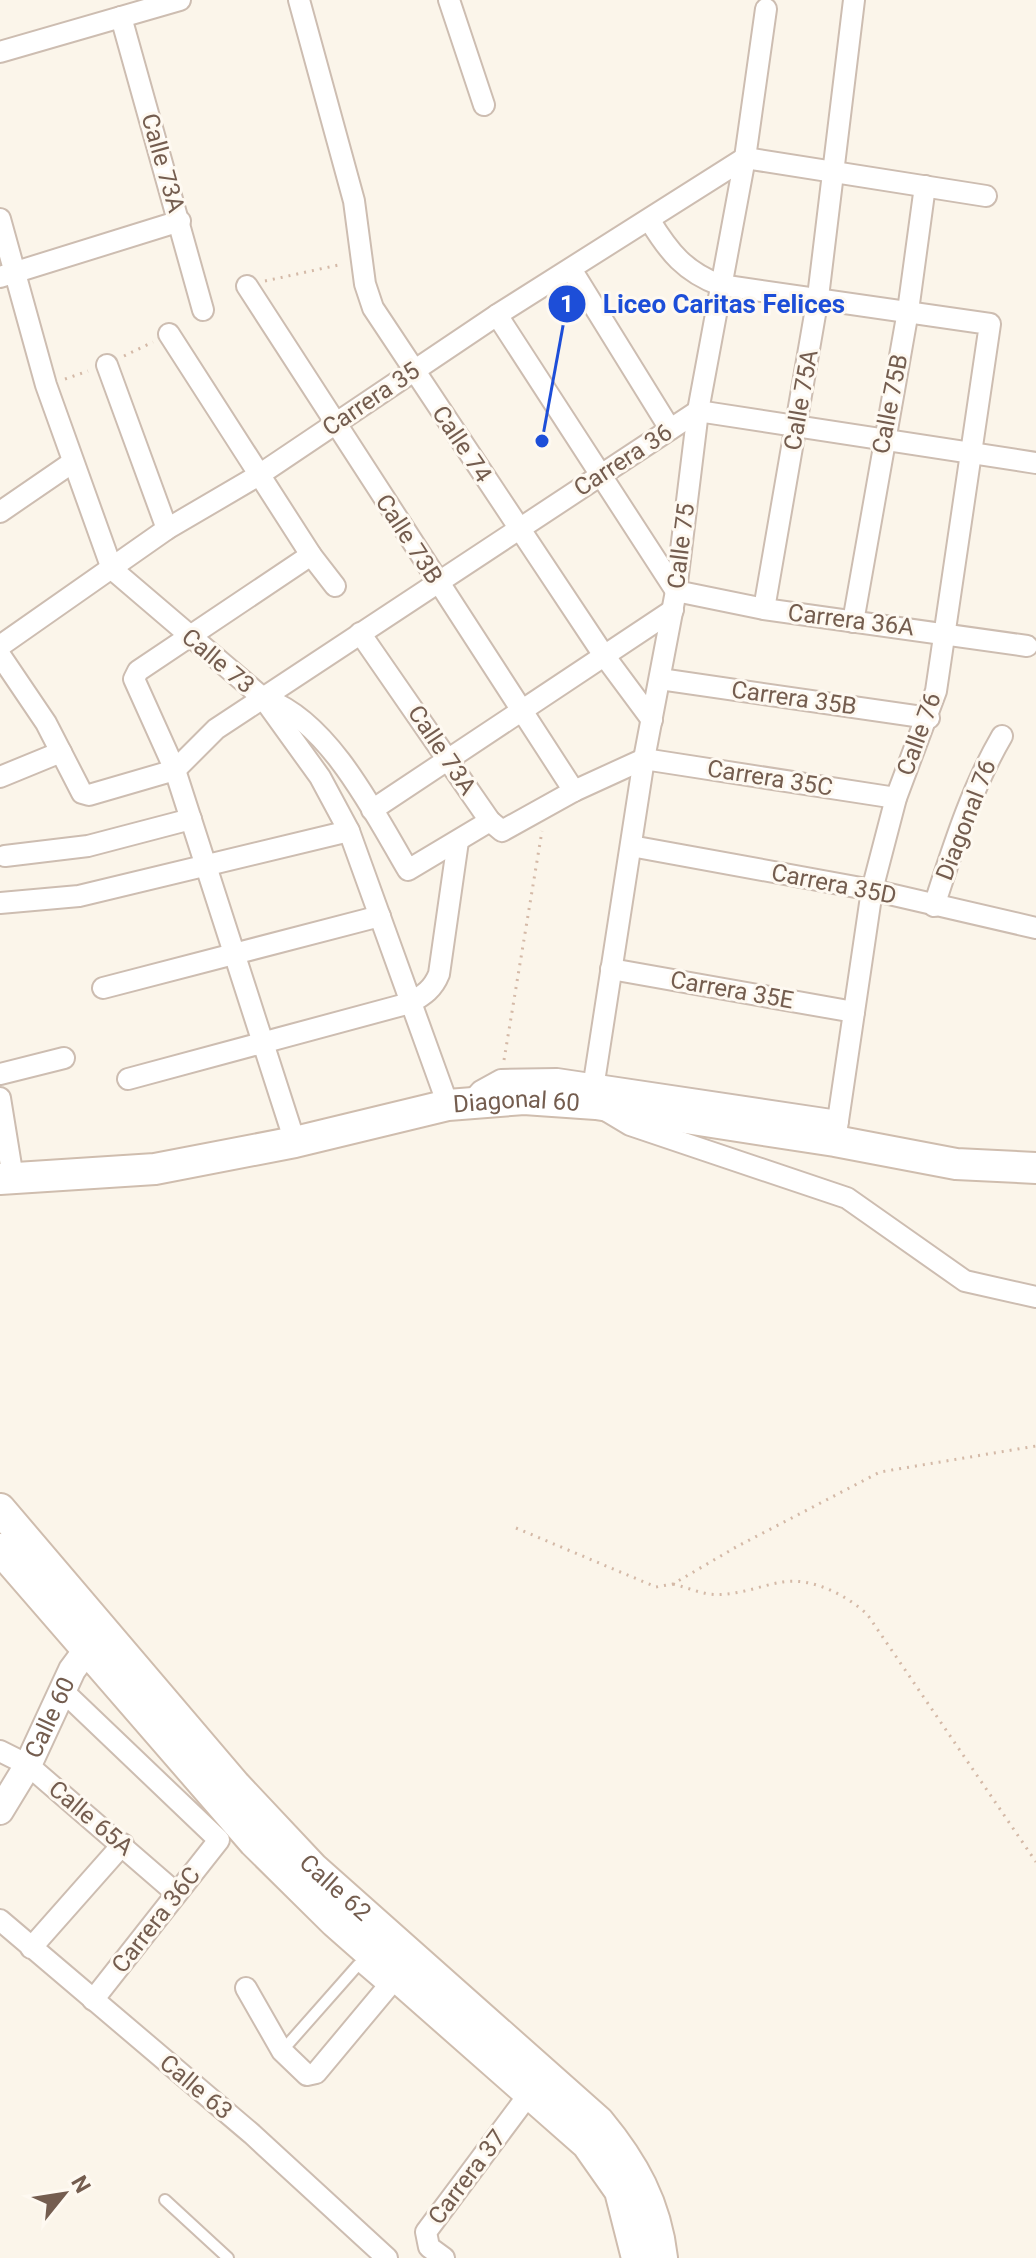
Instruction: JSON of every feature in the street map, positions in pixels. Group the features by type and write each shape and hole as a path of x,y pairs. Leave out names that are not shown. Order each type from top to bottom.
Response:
{"main road":[{"name":"Diagonal 60","path":"7,1179 155,1169 295,1142 459,1103 595,1093 837,1131 956,1164 1036,1168"},
{"name":"Calle 62","path":"0,1509 94,1639 254,1842 391,1983 587,2144 605,2166 625,2204 637,2258"},
{"name":"Calle 62","path":"0,1549 94,1639 313,1868 599,2122 624,2153 643,2185 653,2213 662,2258"}],"street":[{"path":"0,52 180,0"},
{"name":"Calle 74","path":"299,0 354,201 365,284 373,308 603,654 652,720"},
{"path":"449,0 484,105"},
{"name":"Calle 75A","path":"764,609 818,297 854,0"},
{"name":"Calle 75","path":"595,1093 644,759 674,600 698,411 745,158 766,9"},
{"name":"Calle 73A","path":"121,17 203,310"},
{"path":"745,158 986,196"},
{"name":"Carrera 35","path":"3,640 167,529 259,475 497,315 650,221 745,158"},
{"name":"Calle 75B","path":"853,622 908,311 925,186"},
{"name":"Calle 73","path":"0,219 8,275 112,569 263,698 307,757 349,831 410,1003 459,1103"},
{"path":"8,275 180,221"},
{"path":"650,221 680,263 699,277 720,285 908,311"},
{"path":"571,269 670,429"},
{"name":"Calle 73B","path":"247,286 574,791"},
{"name":"Calle 76","path":"837,1131 872,890 896,798 929,718 945,632 990,324 908,311"},
{"path":"372,810 603,654 674,600 497,315"},
{"path":"169,334 311,555 335,586"},
{"path":"107,365 167,529"},
{"name":"Carrera 36","path":"175,770 216,729 698,411 1036,463"},
{"path":"0,512 73,462"},
{"path":"295,1142 175,770 134,679 138,671 311,555"},
{"name":"Carrera 36A","path":"674,600 945,632 1027,646"},
{"name":"Calle 73A","path":"360,633 493,825"},
{"path":"3,640 82,793 89,795 175,770"},
{"name":"Carrera 35B","path":"660,679 929,718"},
{"path":"263,698 291,710 313,729 372,810 408,870 458,841 493,825 502,831 574,791 644,759"},
{"name":"Diagonal 76","path":"934,906 963,819 987,761 1002,736"},
{"path":"1,773 61,752"},
{"name":"Carrera 35C","path":"644,759 896,798"},
{"path":"5,856 88,846 191,819"},
{"path":"0,903 79,896 349,831"},
{"path":"128,1079 410,1003 434,986 439,974 458,841"},
{"name":"Carrera 35D","path":"631,846 872,890 1036,928"},
{"path":"103,988 236,956 380,916"},
{"name":"Carrera 35E","path":"611,969 854,1012"},
{"path":"0,1074 64,1058"},
{"path":"459,1103 501,1080 595,1093 630,1125 847,1198 965,1281 1036,1297"},
{"path":"0,1098 7,1179"},
{"name":"Calle 60","path":"0,1811 28,1765 94,1639"},
{"name":"Carrera 36C","path":"64,1692 219,1840 93,2000"},
{"name":"Calle 65A","path":"0,1751 28,1765 176,1893"},
{"path":"31,1948 123,1844"},
{"name":"Calle 63","path":"0,1920 252,2134 387,2258"},
{"path":"246,1988 282,2051 302,2073 316,2073 391,1983"},
{"name":"Carrera 37","path":"444,2258 429,2247 426,2232 529,2094"}],"lane":[{"path":"282,2051 358,1965 391,1983"},
{"path":"165,2200 228,2258"}],"path":[{"path":"501,1080 546,806"},
{"path":"516,1528 656,1587 673,1584 736,1547 880,1472 1036,1446"},
{"path":"673,1584 711,1594 751,1591 786,1581 819,1587 848,1597 867,1614 1036,1862"}],"place":[{"name":"Liceo Caritas Felices","path":"542,441"}]}
